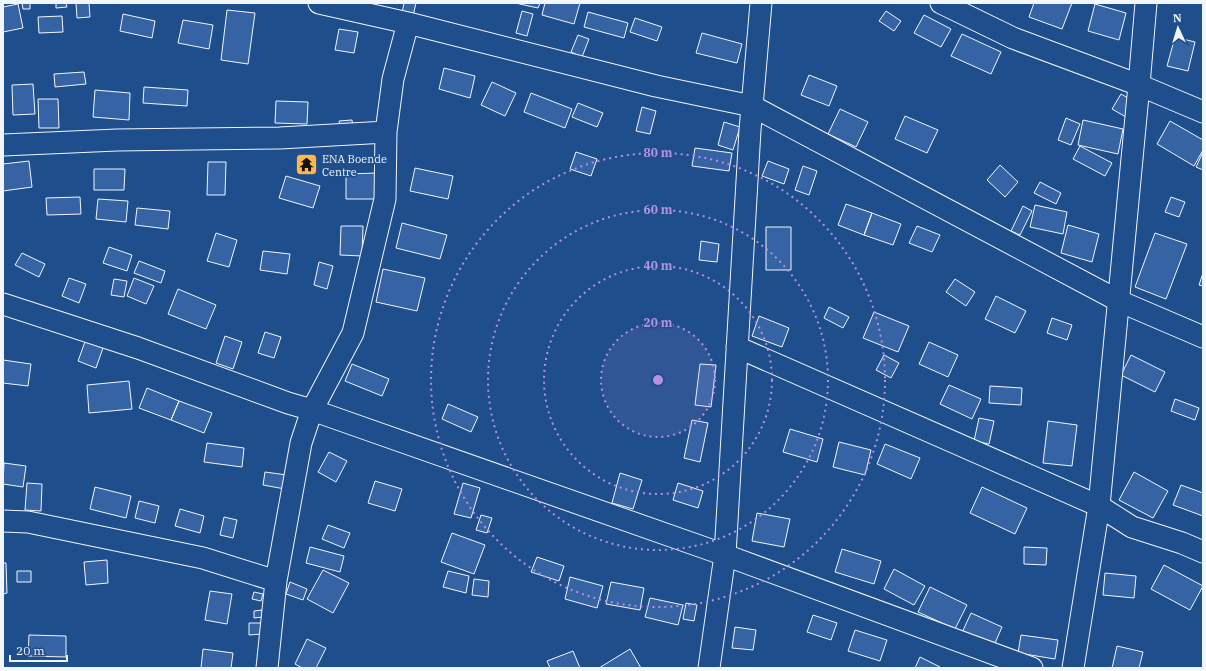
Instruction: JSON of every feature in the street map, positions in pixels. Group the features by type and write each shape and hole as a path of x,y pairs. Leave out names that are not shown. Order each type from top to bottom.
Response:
{"street":[{"path":"318,3 408,23 656,86 752,106 1119,301 1203,338"},
{"path":"709,668 725,555 752,106 761,3"},
{"path":"941,3 1014,38 1140,85 1203,112"},
{"path":"1073,668 1098,506 1140,85 1146,3"},
{"path":"267,668 276,581 301,443 312,410 353,333 385,199 386,132 393,79 408,23"},
{"path":"3,145 117,140 280,138 386,132"},
{"path":"3,304 138,348 288,403 312,410 725,555 1032,668"},
{"path":"738,347 1098,506 1132,527 1182,543 1203,552"},
{"path":"3,521 28,522 203,558 276,581"}],"building":[{"path":"22,3 30,3 30,9 23,9"},
{"path":"56,3 66,3 67,7 56,8"},
{"path":"76,3 89,3 90,17 77,18"},
{"path":"404,3 416,3 413,16 402,13"},
{"path":"515,3 540,3 538,8"},
{"path":"545,3 580,3 574,24 542,15"},
{"path":"1034,3 1072,3 1062,29 1029,17"},
{"path":"18,4 23,28 3,32 3,7"},
{"path":"1095,4 1126,13 1119,40 1088,31"},
{"path":"227,10 255,13 248,64 221,60"},
{"path":"522,11 533,14 527,36 516,33"},
{"path":"886,11 901,21 894,31 879,21"},
{"path":"588,12 628,23 624,38 584,27"},
{"path":"123,14 155,21 152,38 120,31"},
{"path":"924,15 951,29 941,47 914,33"},
{"path":"62,16 63,32 39,33 38,17"},
{"path":"635,18 662,27 657,41 630,32"},
{"path":"183,20 213,25 209,49 178,43"},
{"path":"339,29 358,32 354,53 335,50"},
{"path":"702,33 742,44 737,63 696,53"},
{"path":"962,34 1001,52 991,74 951,56"},
{"path":"578,35 589,39 582,57 571,52"},
{"path":"1175,37 1195,42 1188,71 1167,66"},
{"path":"444,68 475,76 470,98 439,89"},
{"path":"84,72 86,84 55,87 54,74"},
{"path":"809,75 837,86 829,106 801,95"},
{"path":"492,82 516,93 505,116 481,105"},
{"path":"33,84 35,114 13,115 12,85"},
{"path":"144,87 188,90 187,106 143,103"},
{"path":"95,90 130,93 129,120 93,117"},
{"path":"531,93 572,109 565,128 524,112"},
{"path":"1121,94 1135,102 1126,117 1112,109"},
{"path":"38,99 58,99 59,128 39,128"},
{"path":"276,101 308,102 307,124 275,123"},
{"path":"578,103 603,113 597,127 572,117"},
{"path":"642,107 656,111 650,134 636,131"},
{"path":"840,109 868,122 856,147 828,134"},
{"path":"905,116 938,130 927,153 895,139"},
{"path":"1066,118 1080,124 1071,145 1058,140"},
{"path":"352,120 353,128 341,129 339,121"},
{"path":"1083,120 1123,129 1118,154 1078,145"},
{"path":"1170,121 1203,140 1203,150 1194,166 1157,144"},
{"path":"724,122 740,127 733,150 718,145"},
{"path":"1080,146 1112,163 1105,176 1073,159"},
{"path":"695,148 732,153 729,171 692,166"},
{"path":"576,152 597,159 591,176 570,169"},
{"path":"1203,152 1203,170 1196,167"},
{"path":"29,161 32,187 3,191 3,164"},
{"path":"768,161 789,169 784,184 762,176"},
{"path":"208,162 226,162 225,195 207,195"},
{"path":"1000,165 1018,182 1005,197 987,180"},
{"path":"803,166 817,171 809,195 795,190"},
{"path":"415,168 453,176 448,199 410,191"},
{"path":"94,169 125,169 124,190 94,190"},
{"path":"377,173 377,199 346,199 346,174"},
{"path":"286,176 320,186 313,208 279,198"},
{"path":"1040,182 1061,193 1056,204 1034,193"},
{"path":"80,197 81,214 47,215 46,198"},
{"path":"1171,197 1185,202 1179,217 1165,212"},
{"path":"98,199 128,201 126,222 96,219"},
{"path":"846,204 872,213 864,235 838,225"},
{"path":"1035,205 1067,212 1063,234 1030,227"},
{"path":"1023,206 1032,211 1020,235 1011,231"},
{"path":"137,208 170,211 168,229 135,225"},
{"path":"872,213 901,224 893,245 864,235"},
{"path":"402,223 447,235 440,259 396,248"},
{"path":"1068,225 1099,234 1092,262 1061,253"},
{"path":"341,226 363,226 362,256 340,255"},
{"path":"917,226 940,235 932,252 909,243"},
{"path":"766,227 791,227 791,270 766,270"},
{"path":"216,233 237,240 229,267 207,261"},
{"path":"1155,233 1187,244 1166,299 1135,287"},
{"path":"701,241 719,244 717,262 699,260"},
{"path":"109,247 132,255 127,271 103,263"},
{"path":"263,251 290,254 287,274 260,270"},
{"path":"22,253 45,264 39,277 15,265"},
{"path":"139,261 165,271 161,283 134,273"},
{"path":"319,262 333,266 327,289 314,285"},
{"path":"383,269 425,278 417,311 376,302"},
{"path":"1203,273 1203,286 1199,285"},
{"path":"69,278 86,284 79,303 62,296"},
{"path":"134,278 154,286 146,304 127,296"},
{"path":"114,279 127,281 124,297 111,295"},
{"path":"955,279 975,292 966,306 946,292"},
{"path":"178,289 216,305 206,329 168,314"},
{"path":"996,296 1026,311 1015,333 985,319"},
{"path":"829,307 849,317 843,328 824,318"},
{"path":"874,312 909,326 898,352 863,338"},
{"path":"759,316 789,328 782,347 752,336"},
{"path":"1052,318 1072,325 1067,340 1047,333"},
{"path":"265,332 281,337 274,358 258,353"},
{"path":"225,336 242,342 233,369 216,363"},
{"path":"86,339 104,345 96,368 78,361"},
{"path":"929,342 958,355 948,377 919,364"},
{"path":"884,355 899,363 891,378 876,370"},
{"path":"1131,355 1165,372 1155,392 1121,375"},
{"path":"3,360 31,364 28,386 3,383"},
{"path":"352,364 389,379 382,396 345,381"},
{"path":"700,364 716,365 711,407 695,405"},
{"path":"129,381 132,409 89,413 87,385"},
{"path":"949,385 981,399 972,419 940,404"},
{"path":"990,386 1022,388 1021,405 989,403"},
{"path":"147,388 179,401 171,420 139,408"},
{"path":"1175,399 1199,408 1195,420 1171,411"},
{"path":"179,401 212,413 204,433 171,420"},
{"path":"448,404 478,417 471,432 442,419"},
{"path":"979,418 994,421 989,444 974,441"},
{"path":"692,420 708,423 700,462 684,458"},
{"path":"1048,421 1077,425 1072,466 1043,463"},
{"path":"790,429 823,439 817,462 783,452"},
{"path":"839,442 871,450 865,475 833,467"},
{"path":"207,443 244,448 242,467 204,462"},
{"path":"885,444 920,458 911,479 877,464"},
{"path":"329,452 347,461 336,482 318,472"},
{"path":"4,463 26,466 23,487 3,484"},
{"path":"265,472 287,475 285,489 263,485"},
{"path":"1134,472 1168,491 1153,518 1119,500"},
{"path":"620,473 642,480 633,509 612,503"},
{"path":"375,481 402,489 395,511 368,503"},
{"path":"27,483 42,484 41,511 25,510"},
{"path":"463,483 480,488 471,518 454,514"},
{"path":"678,483 703,491 698,508 673,500"},
{"path":"1181,485 1203,493 1203,516 1173,505"},
{"path":"95,487 131,496 126,518 90,509"},
{"path":"982,487 1027,508 1015,534 970,513"},
{"path":"139,501 159,506 155,523 135,518"},
{"path":"180,509 204,516 200,533 175,526"},
{"path":"757,513 790,519 784,547 752,541"},
{"path":"481,515 492,518 487,533 476,530"},
{"path":"224,517 237,520 233,538 220,535"},
{"path":"328,525 350,533 344,548 322,539"},
{"path":"452,533 485,545 474,574 441,562"},
{"path":"310,547 344,556 340,572 306,563"},
{"path":"1024,547 1047,548 1046,565 1024,564"},
{"path":"842,549 881,561 874,584 835,572"},
{"path":"537,557 564,566 559,581 531,572"},
{"path":"107,560 108,583 86,585 84,562"},
{"path":"3,563 6,563 7,593 3,594"},
{"path":"1164,565 1203,586 1190,610 1151,589"},
{"path":"894,569 925,586 914,605 884,589"},
{"path":"323,570 349,583 333,613 307,599"},
{"path":"17,571 31,571 31,582 17,582"},
{"path":"448,571 469,576 466,593 443,587"},
{"path":"1105,573 1136,576 1134,598 1103,595"},
{"path":"570,577 603,586 597,608 565,599"},
{"path":"474,579 489,581 488,597 472,595"},
{"path":"290,582 307,589 303,600 286,594"},
{"path":"611,582 644,588 640,610 606,604"},
{"path":"930,587 967,605 955,629 918,612"},
{"path":"210,591 232,594 227,624 205,620"},
{"path":"254,592 263,594 261,601 252,599"},
{"path":"650,598 683,605 678,625 645,617"},
{"path":"686,603 697,605 694,621 683,619"},
{"path":"262,610 263,617 254,618 254,611"},
{"path":"971,613 1002,627 992,650 960,637"},
{"path":"813,615 837,623 831,640 807,632"},
{"path":"249,623 261,623 262,634 249,635"},
{"path":"735,627 756,630 753,650 732,648"},
{"path":"855,630 887,640 880,661 848,651"},
{"path":"29,635 66,636 66,657 28,656"},
{"path":"1021,635 1058,640 1055,659 1018,653"},
{"path":"307,639 326,648 316,668 302,668 295,664"},
{"path":"1117,646 1143,652 1139,668 1112,668"},
{"path":"203,649 233,653 231,668 201,668"},
{"path":"630,649 641,668 599,668"},
{"path":"573,651 580,668 550,668 547,661"},
{"path":"920,657 940,667 915,668"}],"place":[{"name":"ENA Boende Centre","path":"306,165"}]}
